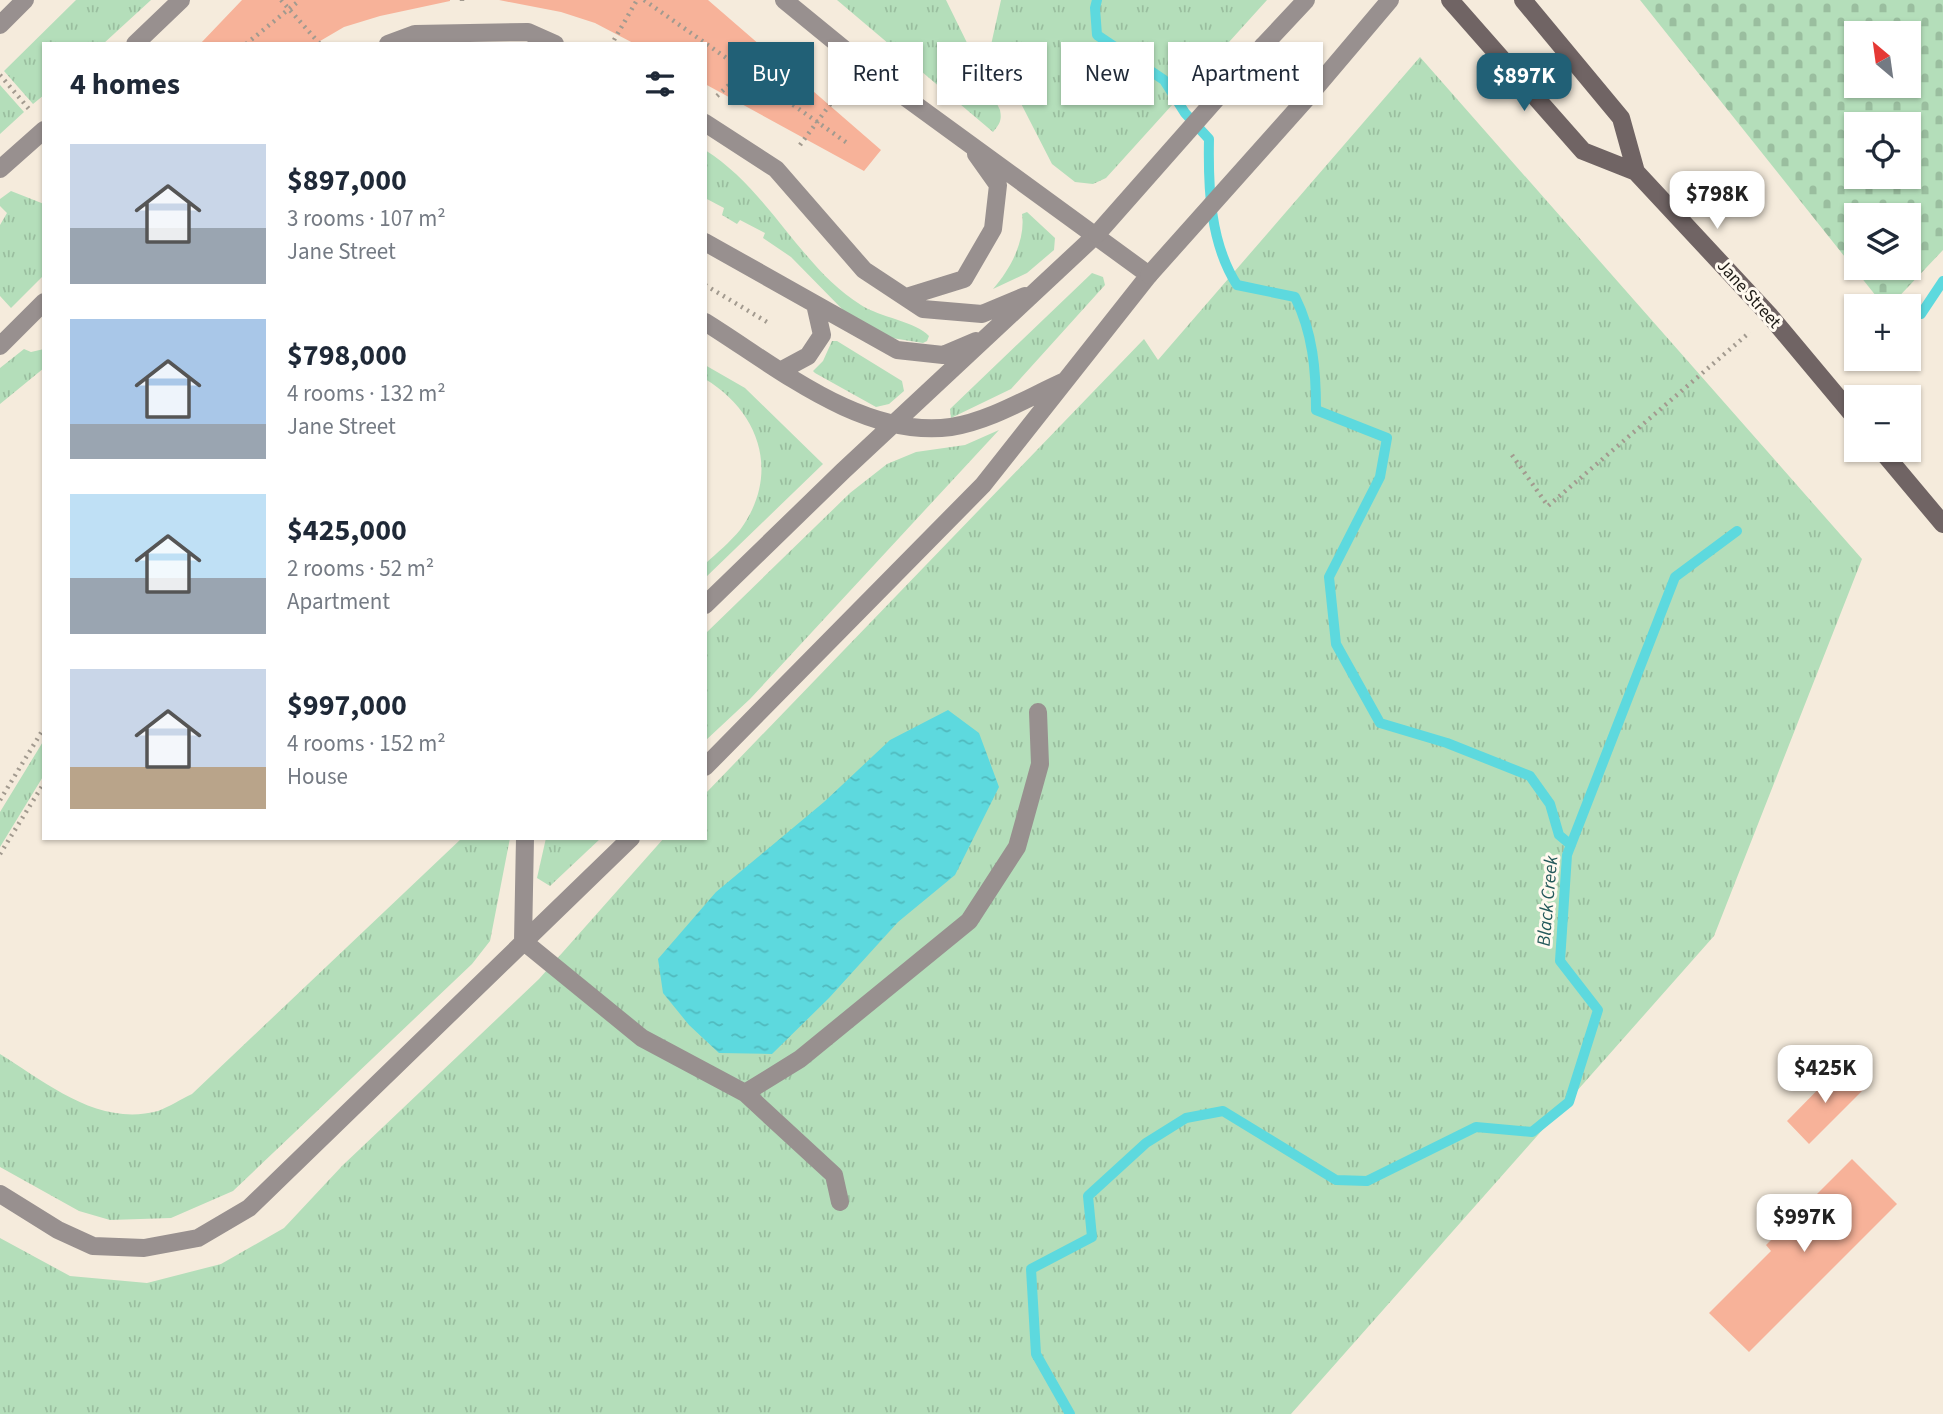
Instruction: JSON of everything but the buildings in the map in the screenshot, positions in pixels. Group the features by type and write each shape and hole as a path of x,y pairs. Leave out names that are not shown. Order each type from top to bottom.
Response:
{"main road":[{"name":"Jane Street","path":"1450,0 1583,151 1636,172 1770,316 1844,404"},
{"name":"Jane Street","path":"1523,0 1621,118 1636,172"},
{"path":"1891,462 1943,524"}],"lane":[{"path":"0,25 25,0"},
{"path":"137,42 181,0"},
{"path":"784,0 883,80 1063,214 1097,234 1149,275"},
{"path":"707,603 1097,234 1306,0"},
{"path":"707,766 982,485 1149,275 1307,98 1390,0"},
{"path":"393,42 415,34 528,32 550,42"},
{"path":"0,169 39,123"},
{"path":"707,124 776,169 864,270 923,309 982,314 1035,292"},
{"path":"906,297 964,279 993,229 998,185 967,140"},
{"path":"707,243 897,349 943,355 989,335"},
{"path":"0,346 42,304"},
{"path":"782,370 808,356 822,335 816,304"},
{"path":"707,323 823,398 893,425 951,427 996,412 1068,379"},
{"path":"746,1093 800,1059 969,921 1017,847 1040,764 1038,712"},
{"path":"523,941 525,840"},
{"path":"0,1194 58,1230 93,1246 144,1248 198,1238 249,1208 629,840"},
{"path":"523,941 642,1038 746,1093 834,1175 840,1202"}],"path":[{"path":"281,0 318,42"},
{"path":"248,42 300,0"},
{"path":"614,40 636,0"},
{"path":"644,0 704,42"},
{"path":"707,44 728,59"},
{"path":"0,75 39,123"},
{"path":"717,96 728,86"},
{"path":"794,105 850,145"},
{"path":"800,145 830,105"},
{"path":"707,286 766,322"},
{"path":"1512,456 1548,506 1770,316"},
{"path":"0,800 42,731"},
{"path":"0,854 42,786"}],"green space":[{"path":"76,0 151,0 105,42 42,42 42,97 33,104 4,71"},
{"path":"837,0 946,0 967,42 937,42 937,85 923,73 923,42 887,42"},
{"path":"1001,0 1267,0 1229,42 1168,42 1168,105 1172,105 1106,178 1093,184 1075,182 1052,164 1022,105 1047,105 1047,42 992,42"},
{"path":"1640,0 1943,0 1943,250 1921,273 1921,203 1844,203 1844,256"},
{"path":"1420,57 1862,559 1714,936 1291,1414 0,1414 0,1238 70,1276 147,1283 221,1264 284,1228 342,1166 539,979 662,840 707,840 707,792 1144,339 1158,360"},
{"path":"0,85 24,112 0,134"},
{"path":"961,105 998,105 1001,119 993,132"},
{"path":"707,151 748,186 820,271 840,289 861,305 923,331 929,336 927,341 923,343 892,338 844,311 791,257 763,238 765,233 740,220 737,224 722,215 724,208 707,199"},
{"path":"11,191 42,203 42,277 11,308 0,296 0,225 7,213 0,206 0,199"},
{"path":"1027,212 1055,238 1054,250 1027,273 993,289 1015,254 1022,234 1022,214"},
{"path":"1092,273 1103,277 1105,285 1011,389 951,418 950,409"},
{"path":"1863,280 1915,280 1901,294 1874,294"},
{"path":"832,341 837,341 902,381 904,391 889,404 876,407 815,373 813,371 823,361"},
{"path":"24,349 31,352 42,349 42,370 0,404 0,368"},
{"path":"707,366 745,388 823,464 707,576 707,562 740,530 753,509 760,487 758,446 751,427 724,393 707,380"},
{"path":"999,430 750,699 707,739 707,632 850,493 887,464 916,452 965,445"},
{"path":"42,743 42,778 0,847 0,812"},
{"path":"460,840 510,840 490,941 472,964 233,1191 171,1218 110,1220 79,1211 0,1167 0,1054 74,1099 115,1113 158,1111 192,1094"},
{"path":"546,840 599,840 550,886 537,878"}],"water":[{"path":"948,710 979,733 999,787 955,875 898,922 829,998 772,1054 719,1053 689,1025 663,993 658,959 716,892 824,802 890,740"}],"waterway":[{"name":"Black Creek","path":"1097,0 1097,35 1164,80 1185,113 1209,139 1212,215 1221,251 1237,285 1295,297 1306,324 1312,352 1316,410 1387,438 1380,477 1329,577 1336,644 1380,723 1447,743 1530,776 1550,804 1559,835 1571,845"},
{"path":"1921,314 1943,281"},
{"name":"Black Creek","path":"1070,1414 1036,1354 1031,1269 1092,1237 1088,1196 1146,1143 1186,1118 1223,1111 1336,1180 1367,1181 1476,1127 1532,1132 1569,1102 1598,1010 1560,961 1567,855 1675,577 1737,531"}]}
